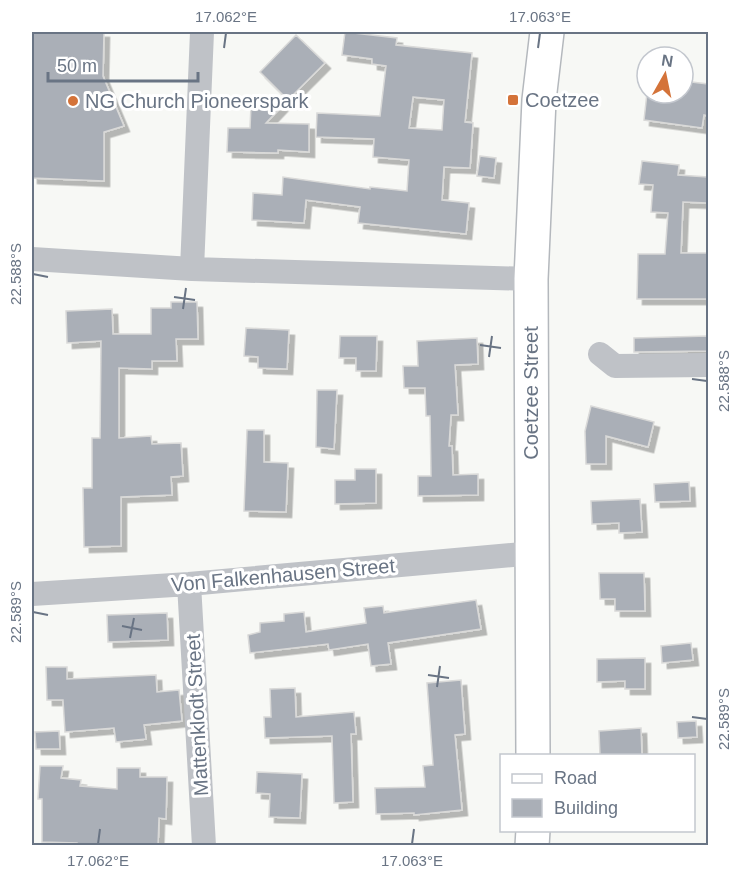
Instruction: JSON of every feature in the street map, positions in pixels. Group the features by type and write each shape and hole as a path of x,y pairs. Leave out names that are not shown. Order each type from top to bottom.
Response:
{"street":[{"path":"192,269 202,32"},
{"name":"Coetzee Street","path":"533,754 534,553 531,279 538,111 546,32"},
{"path":"32,259 192,269 531,279"},
{"path":"600,354 615,366 708,365"},
{"name":"Von Falkenhausen Street","path":"32,594 189,584 534,553"},
{"name":"Mattenklodt Street","path":"189,584 204,846"}],"building":[{"path":"32,32 104,32 103,76 124,126 104,132 104,181 32,178"},
{"path":"345,32 397,38 396,45 472,53 465,122 473,123 470,168 444,167 442,200 469,203 466,234 358,223 360,207 306,200 304,223 252,220 253,193 282,195 283,177 370,189 370,187 407,191 409,160 373,157 374,139 316,137 317,113 380,116 386,66 372,64 372,59 342,55","holes":["413,97 444,100 442,130 409,128"]},
{"path":"296,35 325,63 288,100 260,72"},
{"path":"695,82 708,84 708,116 704,115 702,128 644,120 646,105 695,105"},
{"path":"251,105 282,106 266,123 309,124 309,152 278,150 278,153 227,152 228,128 250,128"},
{"path":"480,156 496,158 494,178 477,176"},
{"path":"642,161 679,165 678,175 708,177 708,203 683,202 681,253 708,253 708,299 637,299 638,254 665,254 668,213 651,212 653,185 639,184"},
{"path":"171,302 197,302 198,339 176,339 177,361 152,361 152,369 119,368 119,438 151,436 152,444 181,443 183,476 171,477 172,495 121,497 121,546 84,547 83,488 92,488 92,438 100,438 101,341 67,343 66,311 112,309 113,334 151,334 151,308 171,308"},
{"path":"246,328 289,330 287,369 258,368 258,357 244,356"},
{"path":"340,336 377,336 376,371 356,371 356,358 339,358"},
{"path":"708,336 708,351 634,352 634,338"},
{"path":"477,338 478,364 455,365 458,415 451,415 449,446 452,446 453,475 478,474 478,495 418,496 418,476 431,476 430,416 426,416 425,388 404,388 403,366 418,366 417,341"},
{"path":"317,390 337,390 334,449 316,447"},
{"path":"591,406 654,422 648,447 606,436 606,464 586,464 585,431"},
{"path":"247,430 264,430 264,462 288,463 286,512 244,511"},
{"path":"355,469 376,469 376,503 335,504 335,480 355,480"},
{"path":"689,482 690,501 655,502 654,484"},
{"path":"640,499 642,532 619,533 619,523 592,524 591,501"},
{"path":"599,573 644,573 645,611 615,611 615,599 600,599"},
{"path":"476,600 481,629 388,643 391,664 371,666 368,644 329,650 328,644 250,653 248,635 260,632 260,623 284,621 284,614 304,612 306,632 366,623 364,608 383,606 384,613"},
{"path":"167,613 168,640 108,642 107,615"},
{"path":"691,643 693,660 662,663 661,646"},
{"path":"645,658 645,689 625,689 625,681 597,682 597,659"},
{"path":"46,667 67,667 67,679 156,675 157,692 179,690 182,721 144,725 146,739 116,742 114,728 65,732 63,700 47,700"},
{"path":"461,680 465,734 455,735 462,810 414,815 414,813 376,814 375,788 425,787 423,766 433,765 427,683"},
{"path":"295,688 296,717 354,712 356,734 351,734 353,802 334,803 332,736 265,738 264,717 271,717 270,689"},
{"path":"696,721 697,737 678,738 677,722"},
{"path":"641,728 642,754 600,754 599,731"},
{"path":"59,731 60,749 36,749 35,732"},
{"path":"40,766 63,766 61,778 81,780 80,786 117,789 117,768 140,768 140,777 167,777 166,819 159,818 158,846 77,846 77,843 42,842 42,799 38,799"},
{"path":"257,772 302,774 300,818 269,817 270,794 256,793"}],"place":[{"name":"Coetzee","path":"513,100"},
{"name":"NG Church Pioneerspark","path":"73,101"}]}
